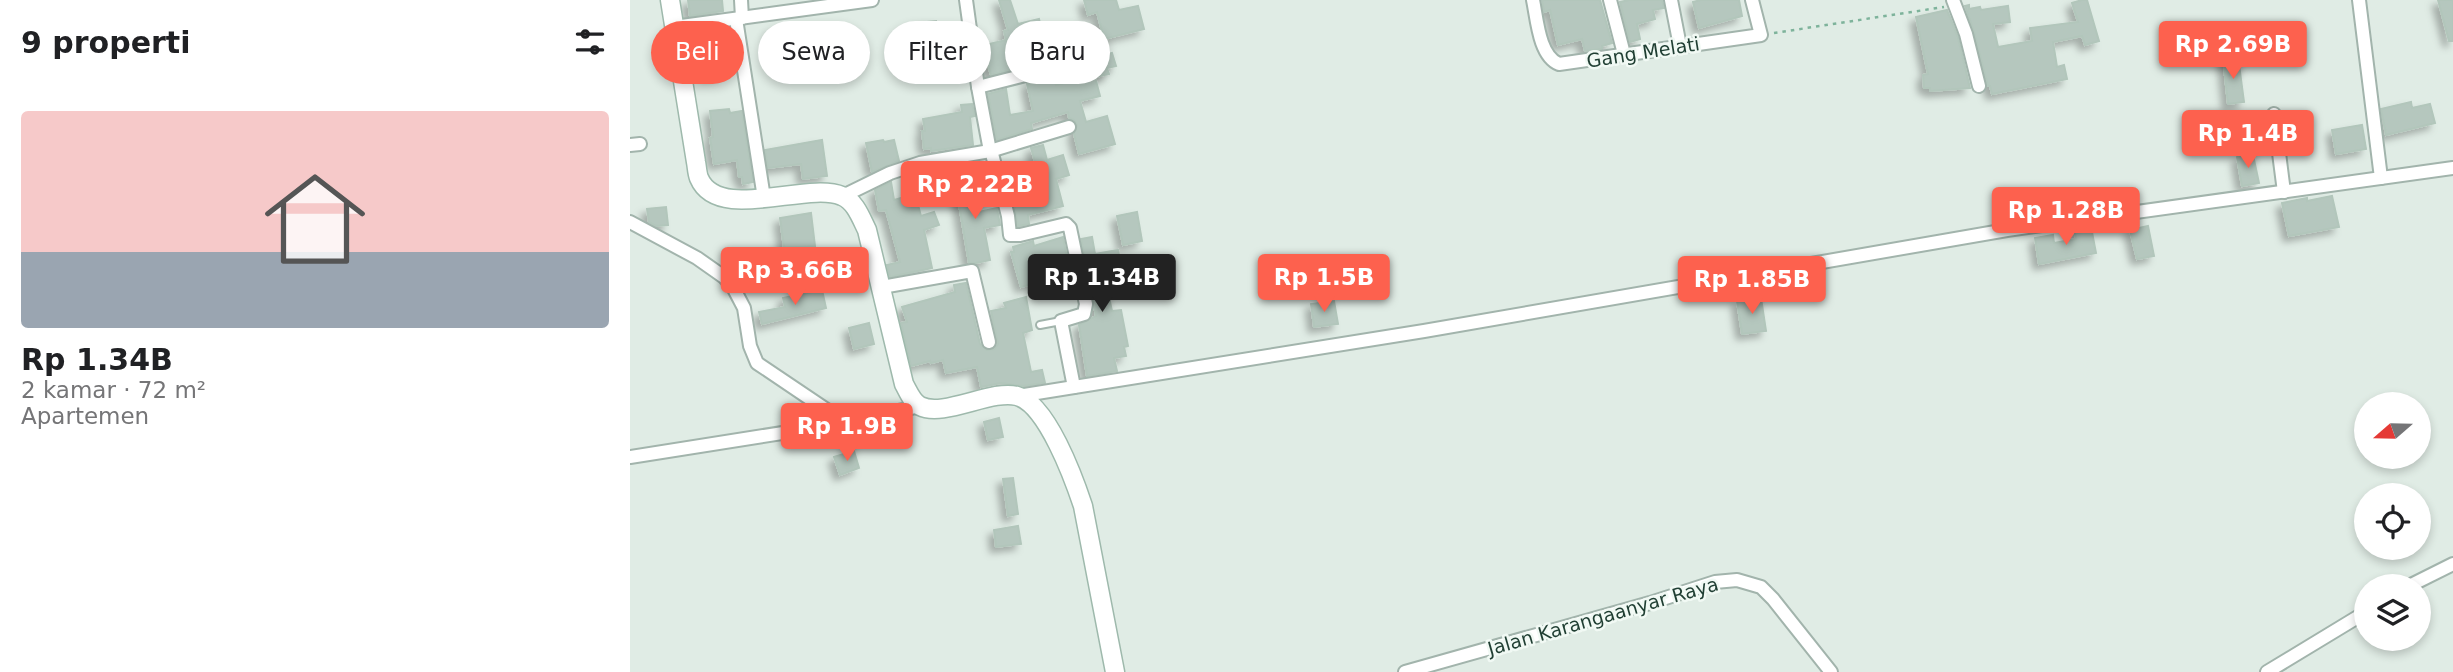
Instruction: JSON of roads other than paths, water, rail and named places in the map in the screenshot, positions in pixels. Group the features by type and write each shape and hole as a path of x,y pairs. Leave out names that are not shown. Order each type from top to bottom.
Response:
{"main road":[{"path":"670,0 673,21"},
{"path":"683,84 699,178 705,186 722,197 764,198 818,193 843,196 859,213 867,230 904,384 920,406 936,408 1003,396 1018,396 1045,422 1058,443 1083,506 1115,672"}],"street":[{"path":"741,0 739,18 764,198"},
{"path":"717,21 823,4 872,0"},
{"path":"966,0 978,87 991,151 1007,209 1010,235 1066,224 1070,228 1086,310 1080,317 1061,321 1074,387"},
{"name":"Gang Melati","path":"1533,0 1543,43 1553,62 1565,64 1761,35 1752,0"},
{"path":"1610,0 1624,54"},
{"path":"1671,0 1680,46"},
{"path":"2359,0 2381,178"},
{"path":"1953,2 1964,26 1979,86"},
{"path":"978,87 1005,80"},
{"path":"2274,114 2284,191"},
{"path":"843,196 890,173 920,163 991,151 1069,127"},
{"path":"1018,396 1424,331 2007,230 2453,168"},
{"path":"630,222 697,258 724,277 733,287 744,308 750,346 757,363 846,423"},
{"path":"882,287 972,271 989,342"},
{"path":"630,457 846,423 920,406"},
{"path":"2431,575 2453,564"},
{"name":"Jalan Karangaanyar Raya","path":"1405,672 1715,582 1737,580 1761,587 1773,598 1831,672"},
{"path":"2267,672 2354,619"}],"lane":[{"path":"1040,326 1061,321"}]}
